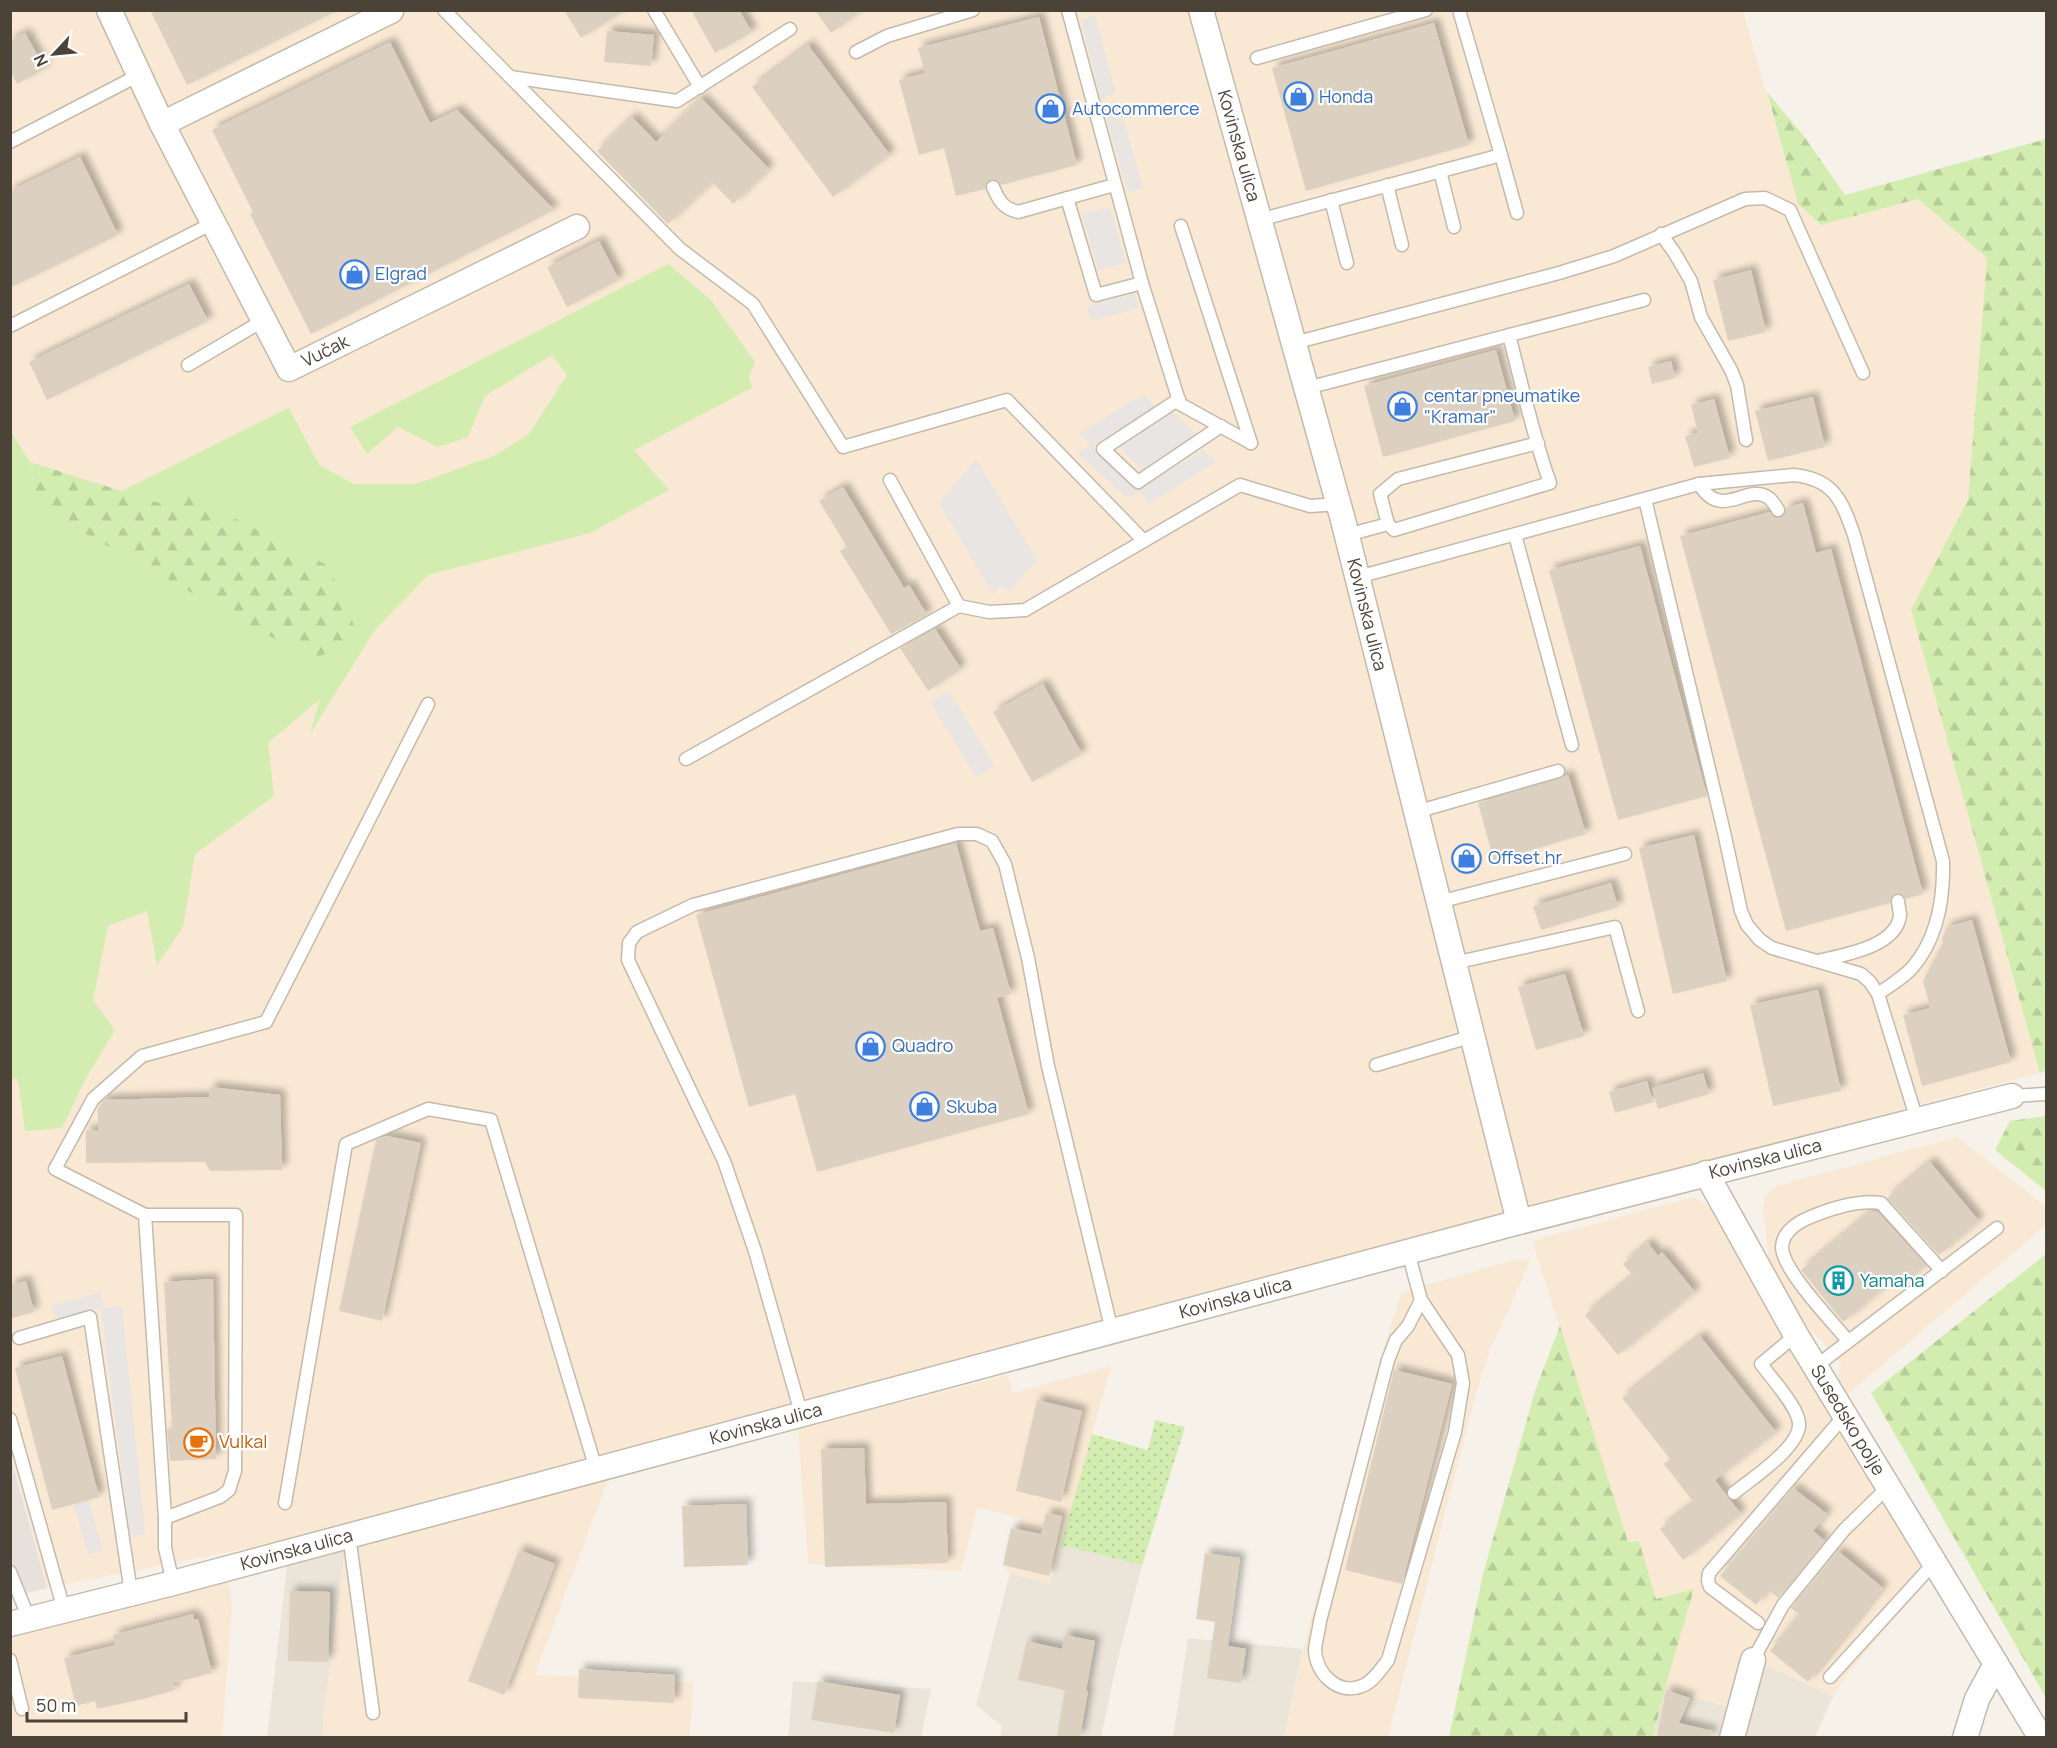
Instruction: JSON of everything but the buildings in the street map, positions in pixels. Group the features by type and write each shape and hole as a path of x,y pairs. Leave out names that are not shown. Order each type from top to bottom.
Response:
{"street":[{"name":"Vučak","path":"109,10 162,124 289,369 577,227"},
{"path":"162,124 391,10"},
{"name":"Kovinska ulica","path":"1201,10 1339,504 1519,1222"},
{"name":"Kovinska ulica","path":"20,1622 1519,1222 2012,1096"},
{"name":"Susedsko polje","path":"1706,1173 1815,1367 2041,1737"},
{"path":"1732,1737 1753,1660"},
{"path":"1965,1737 1977,1699 1996,1664"}],"lane":[{"path":"444,10 680,249 753,304 843,447 1007,400 1144,541"},
{"path":"654,10 700,87"},
{"path":"856,52 887,36 973,10"},
{"path":"1068,10 1142,283 1180,404 1251,443 1181,226"},
{"path":"1257,58 1426,10"},
{"path":"1459,10 1517,213"},
{"path":"510,77 677,101 790,28"},
{"path":"10,142 139,75"},
{"path":"1259,220 1501,155"},
{"path":"1440,171 1454,227"},
{"path":"993,187 999,201 1007,209 1018,212 1114,184"},
{"path":"1387,185 1402,245"},
{"path":"1067,198 1096,295 1142,283"},
{"path":"1294,343 1559,273 1614,256 1660,234 1745,199 1765,198 1790,210 1863,373"},
{"path":"1331,200 1347,263"},
{"path":"10,326 213,223"},
{"path":"1660,234 1674,252 1690,281 1701,317 1731,370 1737,385 1746,440"},
{"path":"1306,388 1644,300"},
{"path":"188,365 264,320"},
{"path":"1509,335 1550,483 1394,530 1388,524 1380,494 1398,479 1538,443"},
{"path":"1179,399 1103,449 1138,483 1221,426"},
{"path":"1358,577 1699,484 1777,476 1810,476 1831,488 1844,505 1854,535 1943,861 1942,900 1937,923 1926,948 1911,969 1878,994"},
{"path":"890,480 959,606"},
{"path":"1699,484 1706,496 1716,501 1758,494 1768,498 1778,510"},
{"path":"686,759 959,606 989,612 1025,610 1240,485 1310,506 1339,504"},
{"path":"1646,499 1741,911 1747,925 1772,948 1862,974 1870,982 1878,994 1917,1120"},
{"path":"1347,535 1388,524"},
{"path":"1515,535 1572,745"},
{"path":"165,1518 220,1497 230,1490 235,1471 236,1215 145,1215 55,1169 93,1099 142,1056 266,1022 428,704"},
{"path":"1416,812 1558,771"},
{"path":"801,1413 755,1251 724,1161 628,960 629,943 637,932 693,905 958,834 977,834 992,841 1005,864 1028,958 1048,1066 1112,1331"},
{"path":"1439,902 1625,854"},
{"path":"1817,962 1852,953 1875,945 1886,938 1896,926 1900,915 1898,901"},
{"path":"1455,963 1615,927 1638,1011"},
{"path":"1376,1065 1473,1036"},
{"path":"2012,1096 2046,1094"},
{"path":"285,1503 346,1144 428,1109 491,1120 596,1469"},
{"path":"1848,1341 1798,1281 1786,1263 1782,1247 1785,1237 1797,1223 1816,1214 1868,1201 1881,1203 1942,1271"},
{"path":"145,1215 165,1548 173,1583"},
{"path":"1815,1367 1997,1228"},
{"path":"1408,1252 1421,1299 1458,1356 1463,1383 1455,1432 1388,1660 1375,1676 1362,1686 1347,1688 1334,1684 1325,1677 1320,1667 1315,1650 1320,1621 1388,1360 1396,1340 1408,1326 1421,1299"},
{"path":"20,1338 90,1317 131,1593"},
{"path":"1734,1493 1792,1444 1797,1434 1799,1422 1794,1411 1761,1364 1796,1335"},
{"path":"1758,1623 1710,1587 1709,1573 1845,1415"},
{"path":"10,1419 64,1610"},
{"path":"1753,1660 1783,1605 1844,1530 1888,1487"},
{"path":"349,1535 373,1713"},
{"path":"1830,1677 1934,1563"},
{"path":"10,1572 20,1622"},
{"path":"10,1660 22,1708"}],"shaded area":[{"path":"10,11 1743,11 1798,204 1821,225 1918,199 1987,258 1968,500 1911,610 2040,1073 254,1547 47,1588 11,1454 11,898 169,507 30,462 11,430"},
{"path":"1095,16 1116,94 1104,97 1102,101 1104,107 1119,104 1143,188 1128,192 1099,93 1081,20"},
{"path":"1110,207 1126,263 1098,270 1082,214"},
{"path":"1135,293 1139,308 1091,321 1087,306"},
{"path":"1144,394 1155,407 1093,446 1140,489 1203,450 1216,462 1150,503 1138,491 1127,498 1078,453 1091,444 1080,433"},
{"path":"1173,412 1196,435 1143,470 1119,447"},
{"path":"976,459 1037,560 1009,592 1001,585 993,594 939,503"},
{"path":"949,691 995,766 976,777 930,702"},
{"path":"1957,1137 2046,1207 2046,1225 1846,1396 1838,1376 1841,1364 1799,1316 1769,1263 1763,1207 1765,1196 1777,1186"},
{"path":"1693,1197 1710,1207 1932,1575 1849,1672 1833,1696 1753,1660 1744,1712 1665,1688 1694,1589 1656,1599 1639,1541 1628,1542 1532,1241"},
{"path":"1515,1260 1531,1260 1490,1350 1475,1397 1388,1737 1284,1738 1307,1633 1385,1343 1402,1292"},
{"path":"100,1292 104,1308 122,1306 145,1534 130,1537 101,1308 56,1319 52,1305"},
{"path":"1111,1366 1050,1584 1006,1572 1021,1518 977,1508 961,1571 808,1564 798,1429 1007,1375 1013,1393"},
{"path":"10,1454 47,1588 11,1597 10,1597"},
{"path":"608,1480 535,1675 693,1682 690,1737 324,1738 323,1720 345,1550"},
{"path":"89,1500 103,1551 88,1555 74,1504"},
{"path":"1061,1545 1142,1565 1116,1666 1101,1737 1000,1737 1002,1726 976,1705 1010,1573 1050,1584"},
{"path":"345,1550 323,1720 324,1737 267,1738 287,1566"},
{"path":"228,1580 232,1605 222,1737 11,1738 11,1638"},
{"path":"1188,1638 1303,1649 1284,1737 1173,1738"},
{"path":"1758,1662 1833,1696 1815,1737 1653,1738 1665,1688 1743,1712"},
{"path":"793,1681 931,1689 921,1737 788,1738"}],"green space":[{"path":"1767,92 1803,135 1845,195 2046,139 2046,1070 2040,1073 1911,610 1968,500 1987,258 1918,199 1821,225 1798,204"},
{"path":"668,264 711,300 755,362 749,377 752,388 634,450 669,490 590,533 428,575 375,630 310,734 320,699 268,743 274,796 195,854 183,927 157,965 147,911 108,926 93,1000 115,1030 85,1080 62,1128 25,1131 18,1079 10,1079 10,430 30,462 37,507 169,507 121,491 289,408 319,465 354,484 416,484 496,455 529,434 567,375 552,355 485,396 468,437 438,447 398,427 367,454 350,427"},
{"path":"30,462 169,506 190,496 329,566 356,630 315,661 37,507"},
{"path":"2046,1116 2046,1191 1995,1150 2010,1121"},
{"path":"2046,1254 2046,1698 1871,1393"},
{"path":"1560,1326 1628,1542 1639,1541 1656,1599 1694,1589 1653,1737 1449,1737 1483,1574 1535,1391"},
{"path":"1155,1420 1185,1427 1142,1565 1061,1545 1092,1434 1148,1450"}],"place":[{"name":"Honda","path":"1298,97"},
{"name":"Autocommerce","path":"1051,109"},
{"name":"Elgrad","path":"354,274"},
{"name":"centar pneumatike \"Kramar\"","path":"1403,406"},
{"name":"Offset.hr","path":"1467,858"},
{"name":"Quadro","path":"871,1046"},
{"name":"Skuba","path":"925,1107"},
{"name":"Yamaha","path":"1839,1281"},
{"name":"Vulkal","path":"198,1442"}]}
